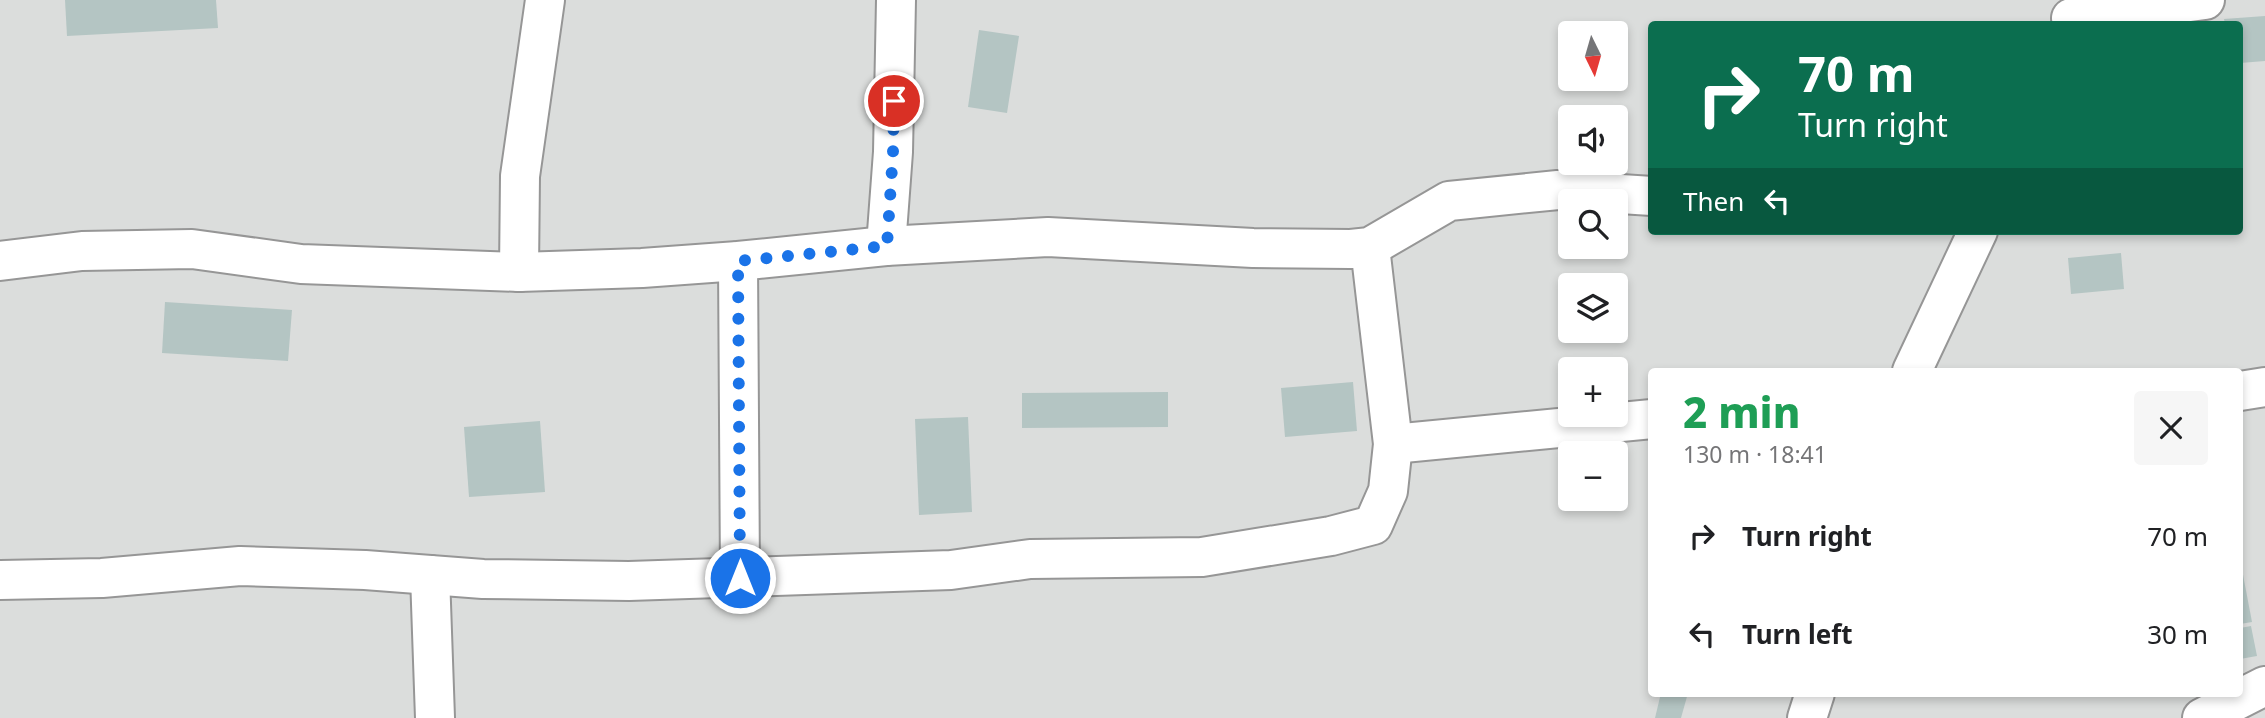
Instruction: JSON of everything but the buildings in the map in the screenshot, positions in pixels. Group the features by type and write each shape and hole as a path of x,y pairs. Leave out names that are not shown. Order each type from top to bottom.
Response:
{"street":[{"path":"519,272 520,176 545,0"},
{"path":"887,246 893,152 896,0"},
{"path":"2072,14 2205,0"},
{"path":"0,261 82,251 192,249 301,264 519,272 642,268 887,246 1048,237 1253,248 1351,249 1370,247 1449,201 1558,190 1648,196"},
{"path":"1913,368 1976,235"},
{"path":"0,580 102,578 240,566 365,570 483,579 629,581 740,578 951,570 1030,559 1202,557 1331,536 1373,524 1388,491 1393,444 1370,247"},
{"path":"738,261 740,578"},
{"path":"2243,391 2265,387"},
{"path":"1393,444 1648,419"},
{"path":"430,575 435,718"},
{"path":"2202,718 2265,686"},
{"path":"1807,718 1814,697"}],"shaded area":[{"path":"0,0 2265,0 2265,718 0,718"}],"route":[{"path":"740,578 738,261 887,246 894,101"}]}
